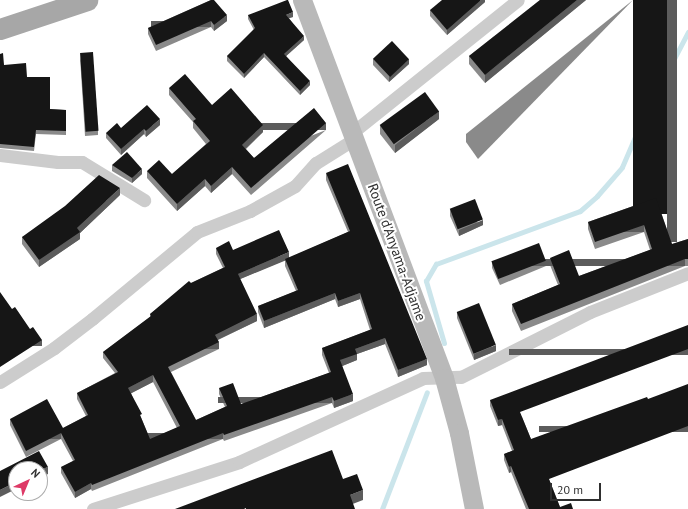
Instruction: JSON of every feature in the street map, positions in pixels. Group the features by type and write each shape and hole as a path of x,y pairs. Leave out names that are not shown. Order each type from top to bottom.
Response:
{"main road":[{"path":"2,28 87,0"}],"street":[{"name":"Route d'Anyama-Adjame","path":"302,0 354,135 444,378 459,433 474,509"},
{"path":"0,382 80,329 197,232 250,211 295,186 316,163 354,135 518,0"},
{"path":"0,155 58,162 82,162 144,200"},
{"path":"93,509 240,462 423,378 461,377 590,312 688,273"}],"building":[{"path":"214,0 227,15 214,25 211,21 156,45 148,28"},
{"path":"287,0 293,12 286,15 304,36 284,54 310,81 300,91 264,53 244,74 227,56 255,28 248,15"},
{"path":"442,0 481,0 447,30 430,10"},
{"path":"540,0 577,0 485,75 469,56"},
{"path":"633,0 667,0 667,214 633,214"},
{"path":"392,41 409,59 390,77 373,59"},
{"path":"93,52 99,131 86,132 80,53"},
{"path":"3,53 4,65 26,63 27,77 50,77 50,109 66,110 66,131 36,130 34,147 0,144 0,54"},
{"path":"185,74 212,105 231,88 263,125 242,145 254,158 314,108 326,123 251,188 232,167 211,186 205,179 177,204 147,171 159,160 172,174 210,141 193,121 196,119 169,88"},
{"path":"425,92 439,111 394,144 380,125"},
{"path":"147,105 160,119 146,131 144,129 121,149 106,133 117,123 121,128"},
{"path":"127,152 142,169 132,178 112,165"},
{"path":"348,164 427,359 398,370 385,338 355,349 357,354 340,360 353,394 334,401 332,397 224,435 223,433 92,485 91,483 75,492 61,467 75,460 61,433 26,451 10,419 47,399 63,428 88,415 77,393 118,372 103,352 151,316 150,314 189,281 191,283 225,267 216,248 229,241 233,250 279,230 289,252 238,274 257,314 215,335 219,342 168,367 196,420 227,406 219,388 233,383 241,404 331,372 322,348 372,329 360,293 338,301 335,293 264,321 258,306 298,290 285,259 350,231 326,173","holes":["153,375 180,426 150,439 140,415 142,414 128,388"]},
{"path":"99,175 120,188 77,228 80,232 39,260 22,237 65,206"},
{"path":"656,198 672,244 688,239 688,259 521,324 512,304 560,284 550,258 569,250 579,276 652,249 644,225 595,242 588,222"},
{"path":"475,199 483,220 458,229 450,209"},
{"path":"539,243 546,261 498,279 491,261"},
{"path":"0,292 12,309 15,307 30,329 33,327 42,340 0,367"},
{"path":"479,303 496,345 474,354 457,312"},
{"path":"688,325 688,349 520,412 531,439 647,397 648,399 688,384 688,426 549,479 560,507 571,503 573,509 529,509 511,466 509,467 504,454 514,450 502,419 498,420 490,400"},
{"path":"332,450 343,479 357,474 363,490 350,495 355,509 175,509"},
{"path":"39,451 45,461 20,461"},
{"path":"8,467 8,486 0,490 0,471"}],"waterway":[{"path":"444,343 426,281 436,264 580,211 597,196 622,167 644,116 688,32"},
{"path":"382,509 427,392"}]}
